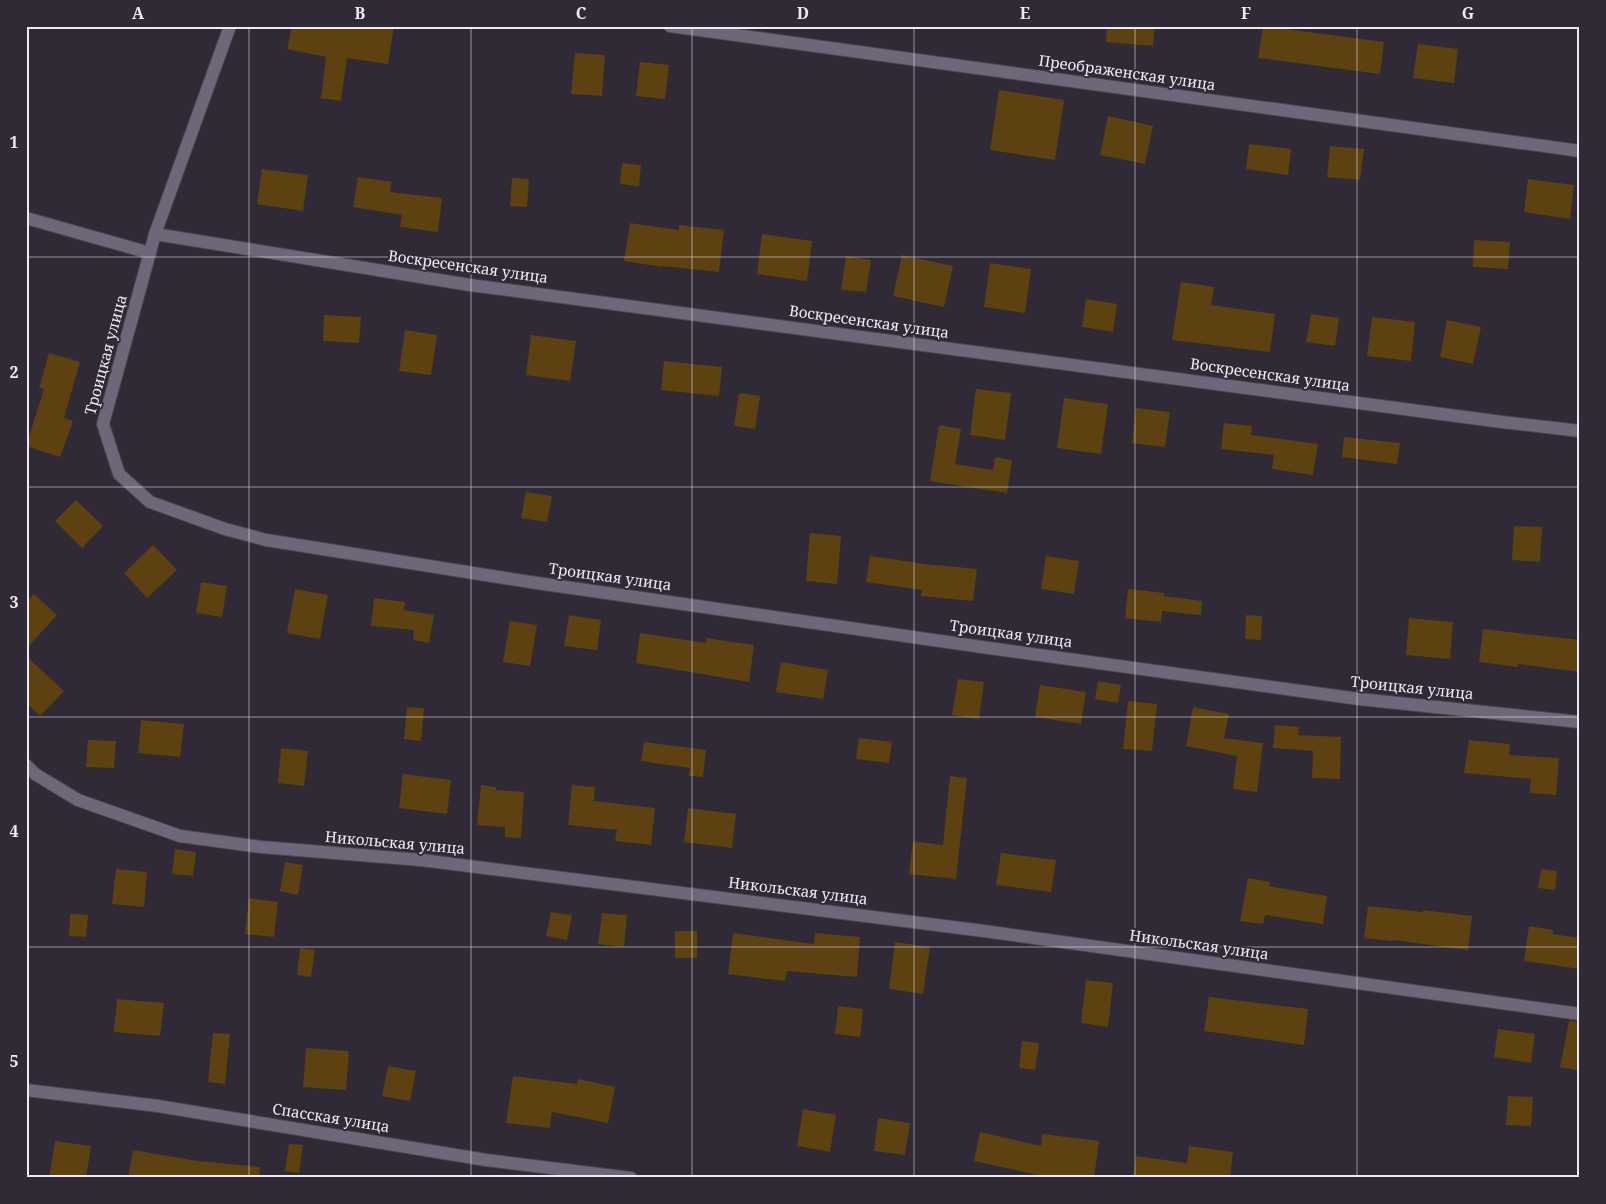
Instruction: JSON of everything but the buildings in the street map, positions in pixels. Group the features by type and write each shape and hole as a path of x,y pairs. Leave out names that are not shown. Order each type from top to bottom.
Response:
{"street":[{"name":"Троицкая улица","path":"230,26 155,234 103,424 119,474 150,502 266,540 520,581 1359,699 1580,722"},
{"name":"Преображенская улица","path":"670,26 1580,151"},
{"path":"26,218 150,253"},
{"name":"Воскресенская улица","path":"155,234 480,286 1580,431"},
{"name":"Никольская улица","path":"26,765 35,774 78,800 180,836 261,847 421,860 984,931 1580,1014"},
{"name":"Спасская улица","path":"26,1090 158,1106 486,1160 631,1178"}]}
